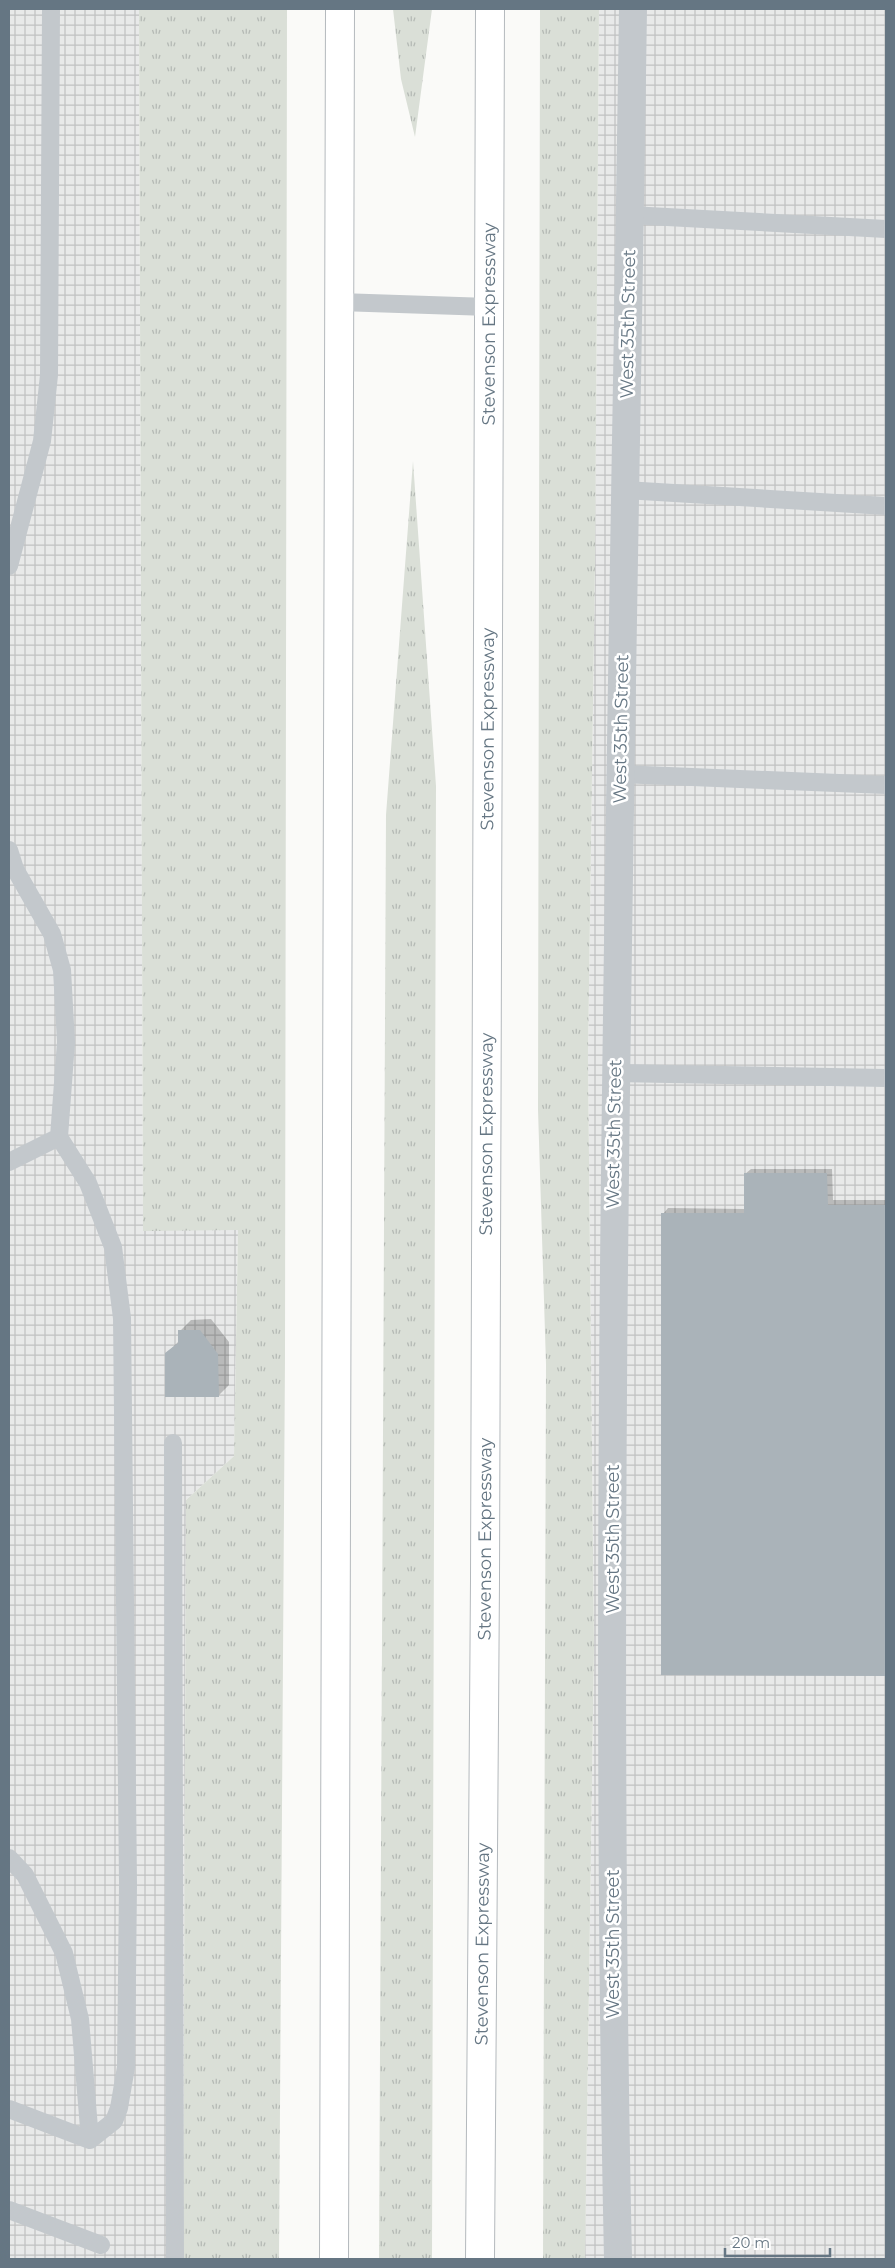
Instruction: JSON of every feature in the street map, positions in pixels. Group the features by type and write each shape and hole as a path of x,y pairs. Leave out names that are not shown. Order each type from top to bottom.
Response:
{"highway":[{"path":"334,2259 340,9"},
{"name":"Stevenson Expressway","path":"480,2259 485,1580 490,9"}],"street":[{"name":"West 35th Street","path":"618,2259 613,2039 612,1262 633,9"}],"lane":[{"path":"9,566 42,441 49,375 51,9"},
{"path":"630,215 886,229"},
{"path":"340,302 489,307"},
{"path":"625,490 886,506"},
{"path":"620,774 886,785"},
{"path":"9,850 12,870 52,934 62,970 66,1042 59,1137 91,1189 114,1247 122,1318 128,1884 126,2067 119,2108 114,2121 103,2132 90,2140"},
{"path":"615,1073 886,1078"},
{"path":"9,1162 59,1137"},
{"path":"174,1443 175,2259"},
{"path":"9,1858 25,1875 64,1954 80,2019 90,2140"},
{"path":"9,2109 90,2140"},
{"path":"9,2210 100,2245"}],"shaded area":[{"path":"9,9 139,9 143,1230 238,1230 234,1456 186,1500 183,2259 9,2259"},
{"path":"599,9 886,9 886,2259 585,2259 594,1646 588,1058 595,564"}],"green space":[{"path":"139,9 287,9 285,1357 279,2259 183,2259 186,1500 234,1456 238,1230 143,1231"},
{"path":"393,9 432,9 415,137 401,79"},
{"path":"540,9 599,9 595,564 588,1058 594,1646 585,2259 543,2259 546,1364 538,1110"},
{"path":"413,461 436,786 432,2259 379,2259 386,815"}],"building":[{"path":"744,1173 827,1173 828,1205 886,1205 886,1676 661,1675 661,1213 744,1213"},
{"path":"178,1330 200,1330 218,1354 219,1397 165,1397 165,1353 178,1343"}]}
